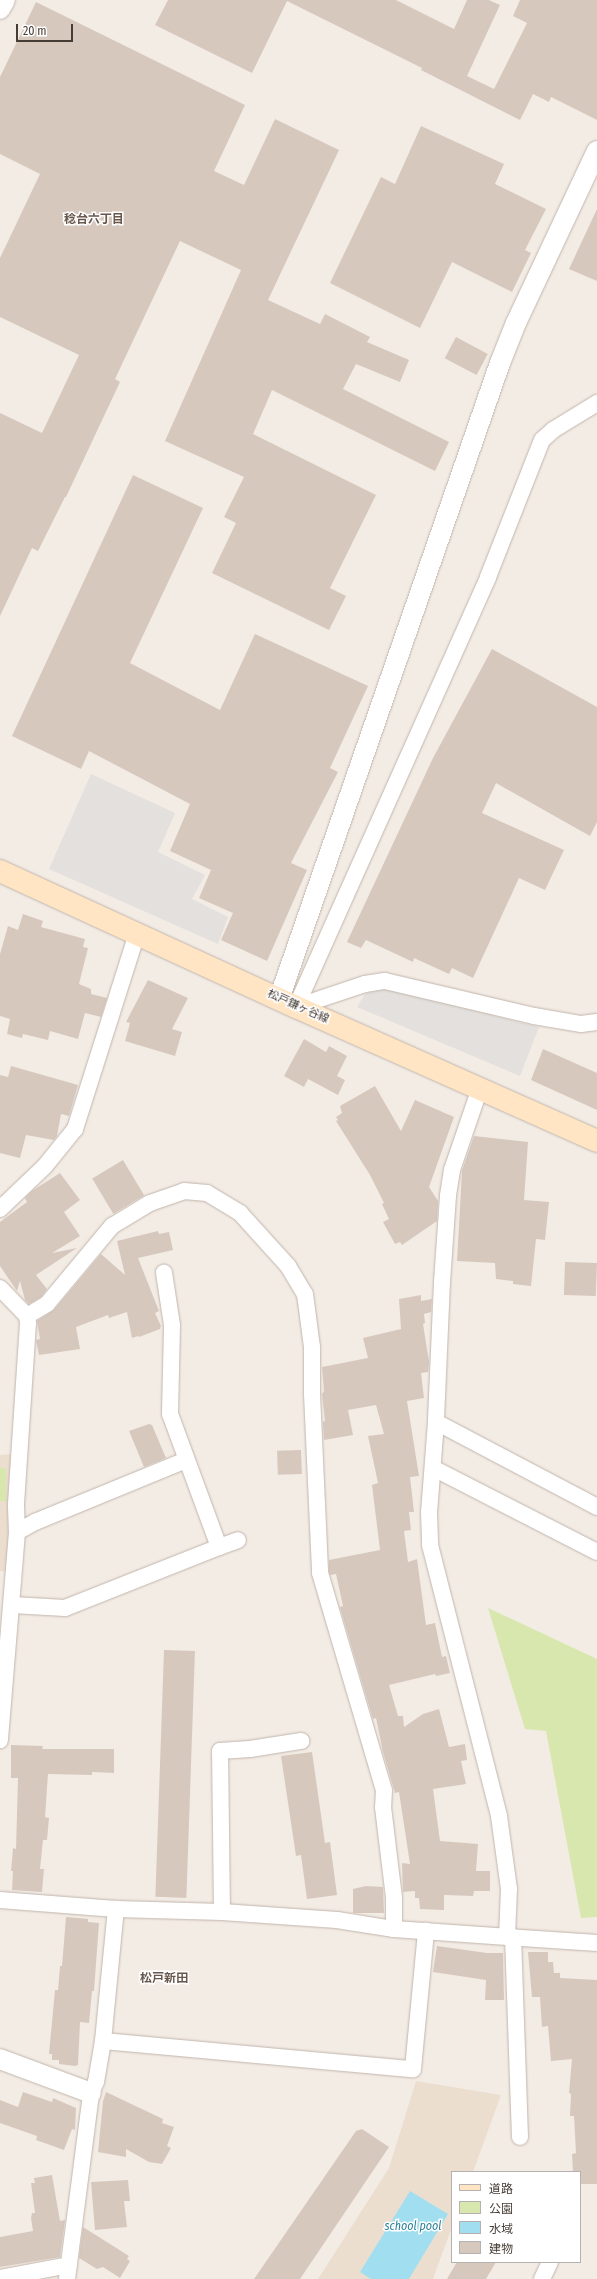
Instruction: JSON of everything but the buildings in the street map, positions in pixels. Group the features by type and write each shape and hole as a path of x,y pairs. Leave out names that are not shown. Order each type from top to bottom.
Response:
{"main road":[{"name":"松戸鎌ヶ谷線","path":"0,871 288,1003 597,1141"}],"street":[{"path":"0,10 5,0"},
{"path":"288,1003 500,363 516,323 597,151"},
{"path":"288,1003 488,577 539,445 553,430 597,403"},
{"path":"0,1209 45,1166 75,1129 137,934"},
{"path":"288,1003 365,984 385,981 534,1016 581,1024 597,1022"},
{"path":"480,1088 452,1170 448,1196 442,1282 436,1422 429,1512 430,1545 499,1816 509,1889 520,2137"},
{"path":"27,1316 47,1304 112,1226 150,1203 184,1191 207,1193 240,1214 288,1266 305,1294 312,1347 312,1394 320,1573 384,1790 383,1807 394,1898 394,1929"},
{"path":"164,1273 172,1325 170,1414 219,1547"},
{"path":"0,1288 27,1316 26,1378 16,1506 17,1532 0,1740"},
{"path":"436,1422 597,1507"},
{"path":"17,1532 35,1522 186,1460"},
{"path":"433,1468 597,1552"},
{"path":"12,1605 65,1608 238,1540"},
{"path":"222,1912 220,1751 250,1749 301,1741"},
{"path":"0,1900 116,1909 222,1912 337,1920 394,1929 597,1943"},
{"path":"0,2278 68,2272 91,2093 96,2082 103,2041 116,1909"},
{"path":"103,2041 412,2069 426,1931"},
{"path":"0,2059 91,2093"},
{"path":"542,2279 550,2263"}],"shaded area":[{"path":"91,774 175,813 158,852 205,875 192,899 228,917 218,944 49,869"},
{"path":"384,988 539,1027 520,1076 357,1007 365,994"},
{"path":"12,1454 7,1571 0,1571 0,1455"},
{"path":"416,2081 501,2095 473,2171 451,2171 451,2230 433,2279 318,2279 389,2168"}],"green space":[{"path":"0,1468 6,1468 6,1501 0,1501"},
{"path":"488,1608 597,1659 597,1917 581,1918 546,1731 525,1729"}],"water":[{"name":"school pool","path":"410,2191 448,2214 409,2279 371,2279 360,2272"}],"district":[{"name":"稔台六丁目","path":"94,220"},
{"name":"松戸新田","path":"164,1979"}]}
